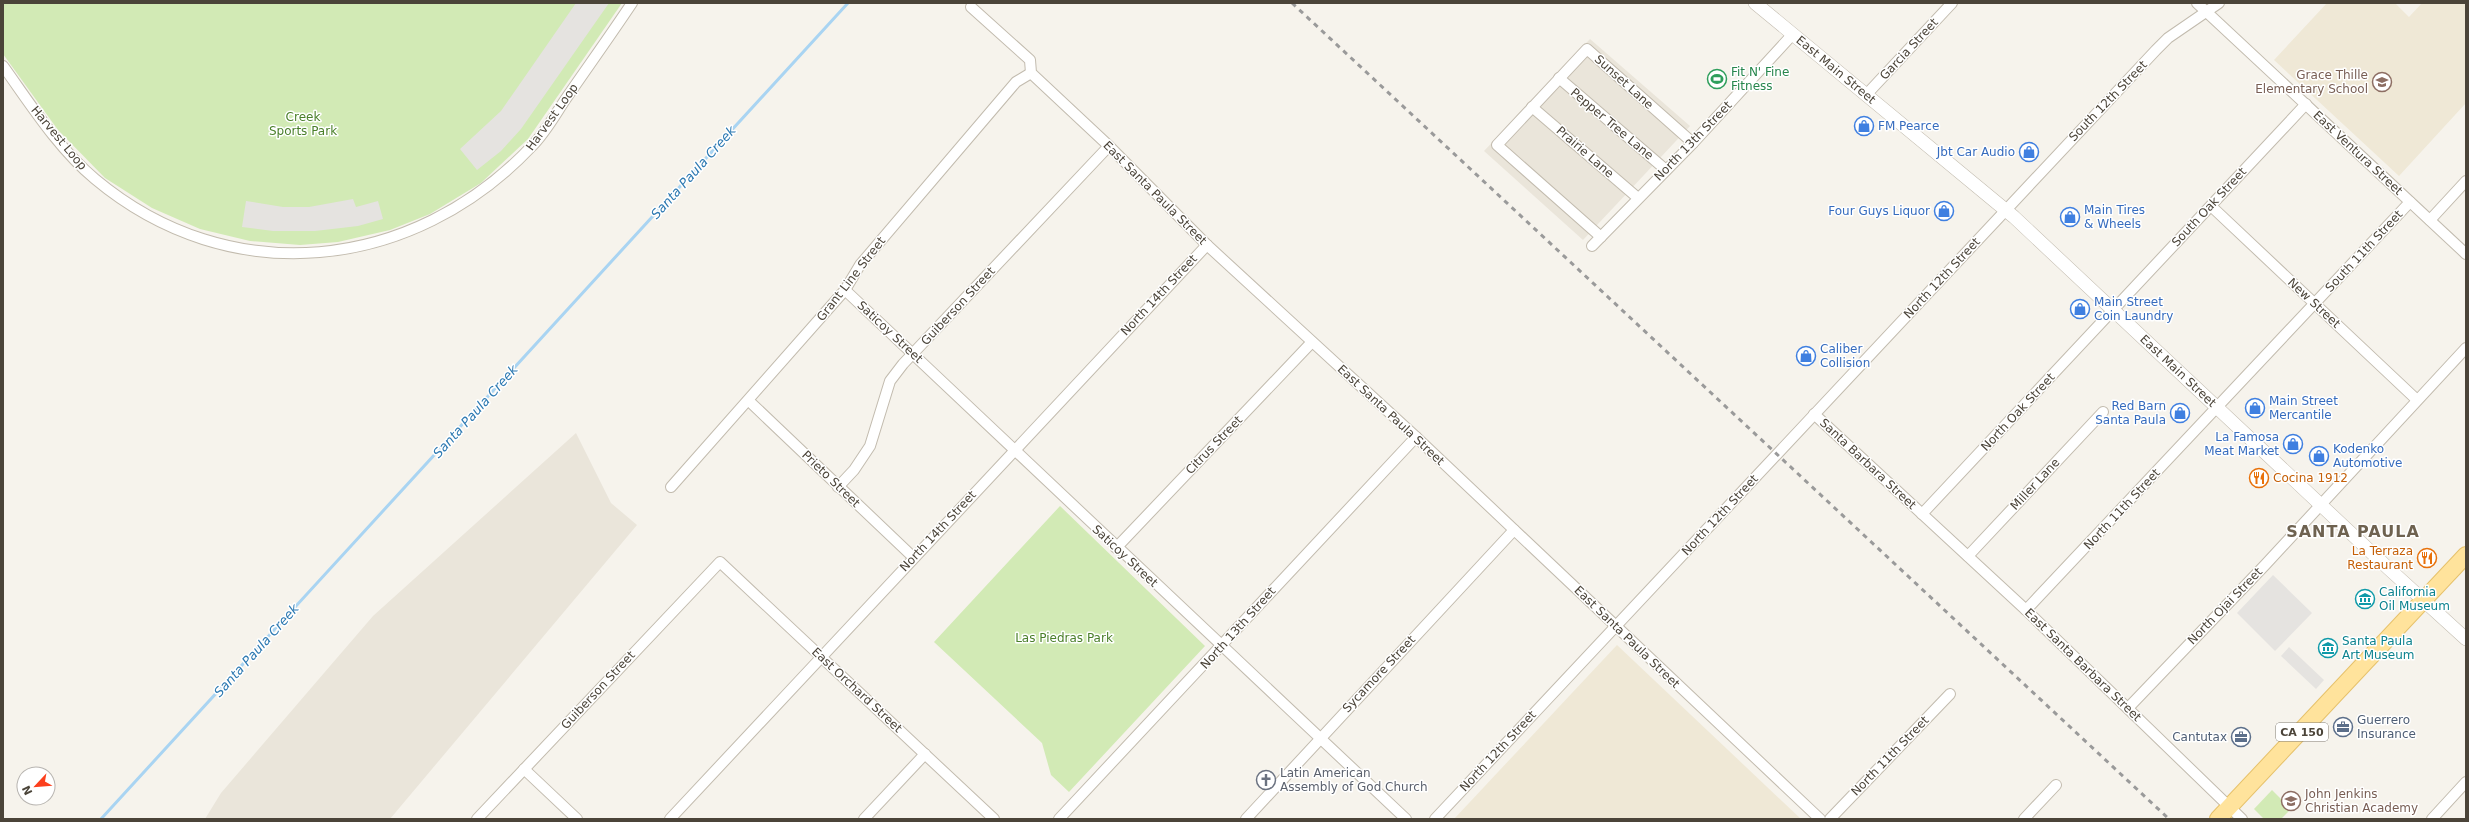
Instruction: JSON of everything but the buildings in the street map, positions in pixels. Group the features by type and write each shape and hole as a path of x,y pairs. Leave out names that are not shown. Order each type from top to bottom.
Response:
{"main road":[{"name":"CA 150","path":"2218,819 2466,555"}],"street":[{"name":"Harvest Loop","path":"3,66 54,136 76,162 113,193 146,215 190,236 232,247 278,254 322,253 359,247 411,231 454,210 496,180 534,145 632,3"},
{"name":"East Main Street","path":"1755,3 2005,210 2423,601 2466,639"},
{"name":"Garcia Street","path":"1866,95 1952,3"},
{"name":"East Ventura Street","path":"2197,3 2466,254"},
{"name":"South 12th Street","path":"2005,210 2168,38 2207,13 2219,3"},
{"name":"East Santa Paula Street","path":"971,7 1030,60 1031,73 1109,146 1207,245 1416,437 1820,819"},
{"name":"North 13th Street","path":"1592,246 1693,143 1792,34"},
{"name":"Sunset Lane","path":"1558,78 1587,49 1693,143"},
{"name":"Grant Line Street","path":"671,487 846,290 865,259 1016,82 1031,73"},
{"path":"1558,78 1497,145 1601,237"},
{"name":"Pepper Tree Lane","path":"1558,78 1666,170"},
{"name":"South Oak Street","path":"2113,310 2306,104"},
{"name":"Prairie Lane","path":"1532,107 1638,198"},
{"name":"Guiberson Street","path":"838,486 854,470 870,446 890,381 913,354 1109,146"},
{"path":"2430,220 2466,181"},
{"name":"South 11th Street","path":"2269,353 2410,202"},
{"name":"New Street","path":"2211,206 2417,400"},
{"name":"North 12th Street","path":"1435,819 2005,210"},
{"name":"North 14th Street","path":"670,819 913,557 1207,245"},
{"name":"Saticoy Street","path":"846,290 1116,548 1406,819"},
{"name":"North Oak Street","path":"1922,514 2113,310"},
{"name":"Citrus Street","path":"1116,548 1312,342"},
{"name":"North Ojai Street","path":"2128,707 2265,565 2466,348"},
{"name":"North 11th Street","path":"2026,610 2269,353"},
{"name":"Prieto Street","path":"749,401 913,557"},
{"name":"Miller Lane","path":"1968,556 2103,412"},
{"name":"Santa Barbara Street","path":"1814,414 1922,514"},
{"name":"North 13th Street","path":"1059,819 1416,437"},
{"name":"East Santa Barbara Street","path":"1922,514 2128,707 2242,819"},
{"name":"Sycamore Street","path":"1246,819 1514,530"},
{"name":"Guiberson Street","path":"477,819 720,562"},
{"name":"East Orchard Street","path":"720,562 822,656 994,819"},
{"name":"North 11th Street","path":"1830,819 1950,694"},
{"path":"864,819 925,754"},
{"path":"524,769 577,819"},
{"path":"2432,819 2466,782"},
{"path":"2024,819 2056,786"}],"shaded area":[{"path":"576,3 609,3 521,129 501,151 477,170 460,149 501,111"},
{"name":"Grace Thille Elementary School","path":"2327,3 2395,3 2409,17 2422,3 2466,3 2466,103 2399,176 2274,60"},
{"path":"1590,39 1690,126 1583,240 1484,151"},
{"path":"353,199 356,207 378,201 383,219 358,226 315,231 273,231 242,227 246,201 283,207 309,207"},
{"path":"576,433 611,503 637,525 390,819 205,819 221,793 373,616"},
{"path":"2273,575 2312,613 2275,651 2237,613"},
{"path":"1617,645 1801,819 1454,819"},
{"path":"2289,647 2324,680 2316,689 2281,656"}],"green space":[{"name":"Creek Sports Park","path":"3,3 622,3 528,139 481,183 430,214 390,230 338,242 300,245 250,241 200,229 152,208 105,178 58,130 3,54"},
{"name":"Las Piedras Park","path":"1060,506 1205,646 1069,792 1051,775 1042,743 934,642"},
{"path":"2272,790 2291,809 2281,819 2264,819 2254,809"}],"waterway":[{"name":"Santa Paula Creek","path":"101,819 848,3"}],"railway":[{"path":"1292,3 2169,819"}],"place":[{"name":"Fit N' Fine Fitness","path":"1717,79"},
{"name":"Grace Thille Elementary School","path":"2382,82"},
{"name":"FM Pearce","path":"1864,126"},
{"name":"Jbt Car Audio","path":"2029,152"},
{"name":"Four Guys Liquor","path":"1944,211"},
{"name":"Main Tires & Wheels","path":"2070,217"},
{"name":"Main Street Coin Laundry","path":"2080,309"},
{"name":"Caliber Collision","path":"1806,356"},
{"name":"Main Street Mercantile","path":"2255,408"},
{"name":"Red Barn Santa Paula","path":"2180,413"},
{"name":"La Famosa Meat Market","path":"2293,444"},
{"name":"Kodenko Automotive","path":"2319,456"},
{"name":"Cocina 1912","path":"2259,478"},
{"name":"La Terraza Restaurant","path":"2427,558"},
{"name":"California Oil Museum","path":"2365,599"},
{"name":"Santa Paula Art Museum","path":"2328,648"},
{"name":"Guerrero Insurance","path":"2343,727"},
{"name":"Cantutax","path":"2241,737"},
{"name":"Latin American Assembly of God Church","path":"1266,780"},
{"name":"John Jenkins Christian Academy","path":"2291,801"}],"district":[{"name":"SANTA PAULA","path":"2353,531"}]}
